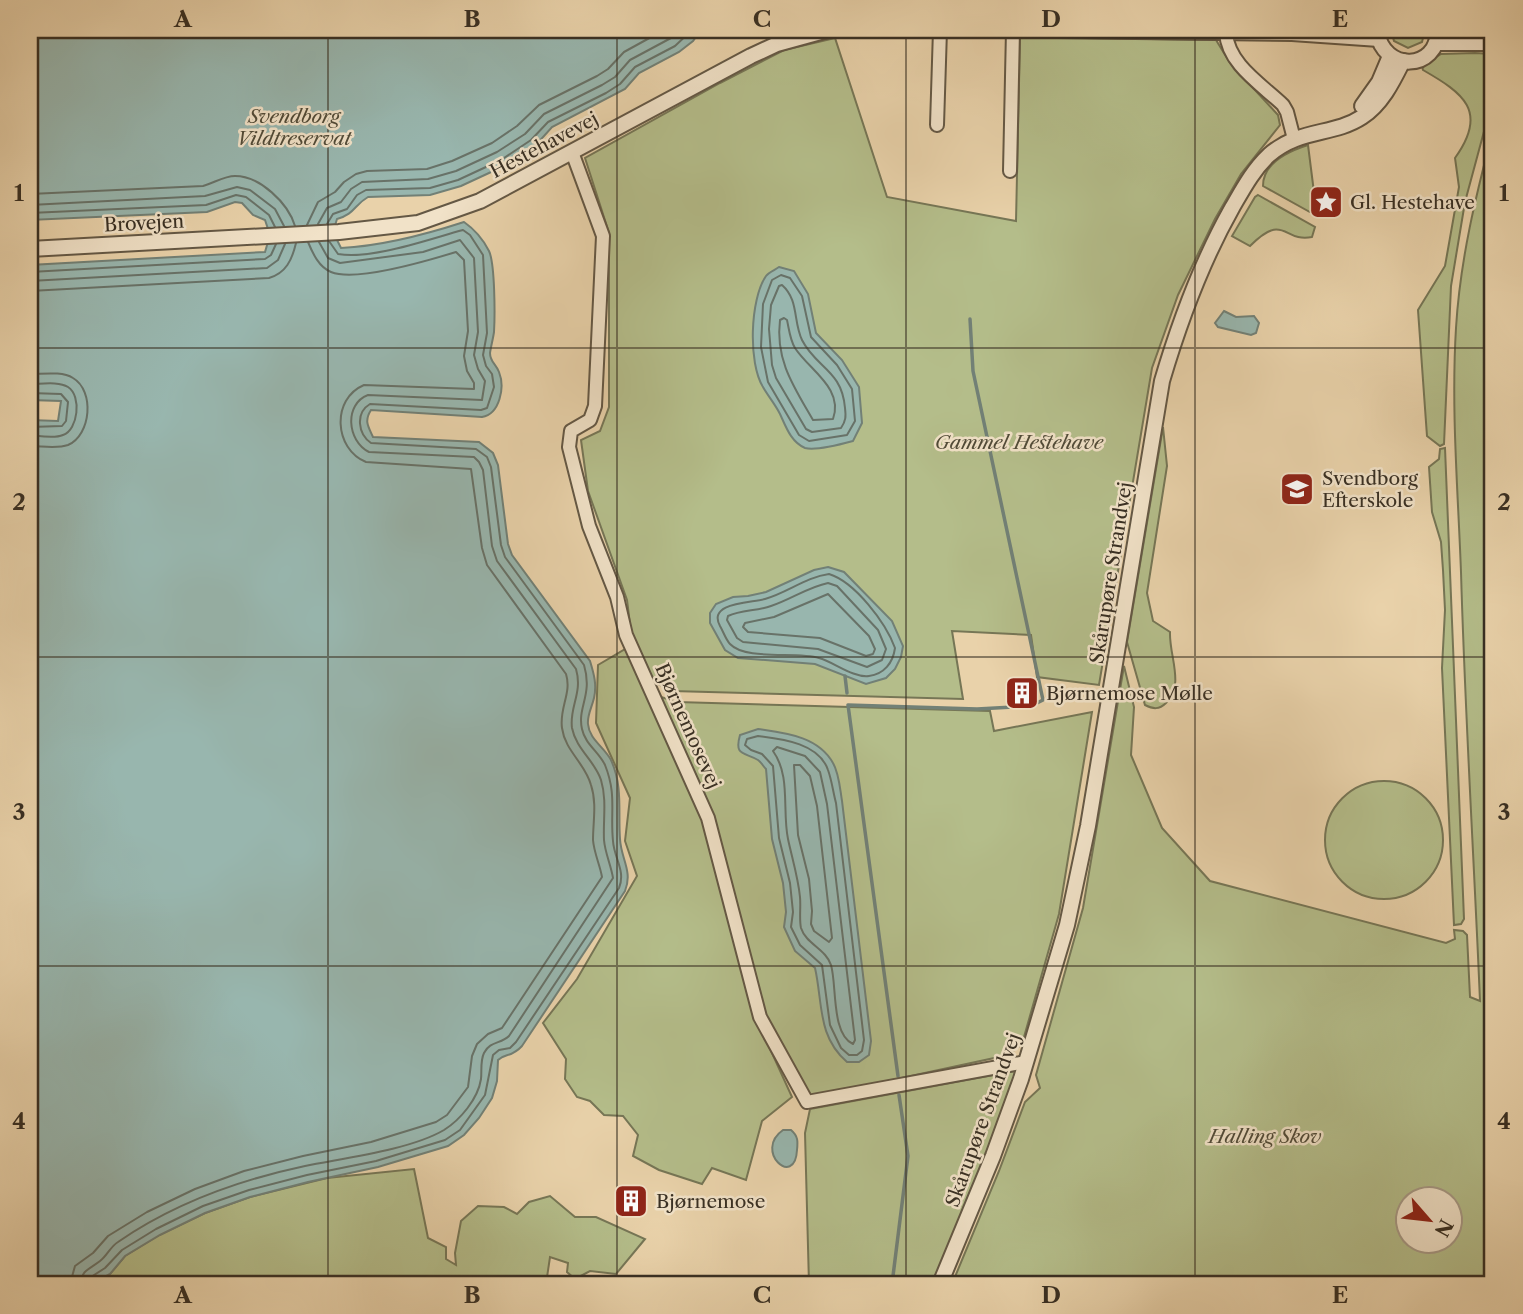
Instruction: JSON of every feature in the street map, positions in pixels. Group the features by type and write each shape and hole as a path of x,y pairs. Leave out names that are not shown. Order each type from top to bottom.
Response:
{"street":[{"name":"Hestehavevej","path":"260,237 406,225 450,213 480,201 751,56 777,44 828,30"},
{"path":"937,125 940,30"},
{"path":"1010,172 1013,30"},
{"path":"1058,30 1378,34 1383,49 1397,59 1423,58 1437,36 1493,41"},
{"path":"1292,33 1320,30"},
{"path":"1447,30 1493,41"},
{"path":"1226,33 1227,47 1236,61 1283,105 1294,139"},
{"name":"Skårupøre Strandvej","path":"940,1284 993,1156 1027,1062 1067,925 1088,826 1162,381 1200,271 1248,180 1269,156 1294,139 1340,127 1371,96 1397,59"},
{"name":"Bjørnemosevej","path":"572,152 603,236 596,405 590,420 571,431 569,447 589,526 617,597 626,635 708,818 760,1017 807,1102 1027,1062"},
{"name":"Brovejen","path":"30,249 260,237"}],"green space":[{"path":"1391,30 1425,30 1422,42 1408,48 1394,41"},
{"name":"Gammel Hestehave","path":"1020,37 1216,40 1230,63 1278,115 1280,125 1241,174 1215,219 1178,295 1152,368 1099,685 1037,677 1031,635 952,631 963,699 672,691 652,681 631,632 627,600 588,491 581,440 600,431 609,407 609,233 585,158 784,50 835,38 887,197 1016,221"},
{"path":"1441,54 1493,54 1493,98 1465,202 1451,286 1444,444 1440,446 1427,436 1418,310 1445,266 1459,187 1455,158 1470,128 1470,116 1467,105 1460,96 1423,70 1422,66"},
{"name":"Halling Skov","path":"1493,130 1493,1284 952,1284 1025,1102 1040,1088 1036,1075 1083,908 1124,666 1134,707 1131,755 1162,828 1210,881 1446,943 1455,939 1454,930 1463,931 1467,935 1470,997 1480,1001 1454,389 1456,328 1470,228"},
{"path":"1308,145 1317,216 1263,186 1267,171 1278,159"},
{"path":"1258,195 1315,227 1312,237 1302,238 1277,229 1250,246 1232,236"},
{"path":"1163,427 1167,466 1147,593 1153,621 1170,632 1175,679 1172,696 1161,707 1156,708 1145,705 1127,642"},
{"path":"1445,448 1464,919 1461,924 1454,925 1442,668 1445,610 1443,570 1441,542 1432,512 1429,467 1439,459 1440,449"},
{"path":"627,648 703,819 756,1018 792,1097 762,1121 746,1180 712,1168 702,1184 659,1170 633,1156 638,1135 623,1116 604,1115 590,1101 577,1097 565,1079 566,1059 543,1023 577,979 637,876 625,841 630,798 596,723 598,665"},
{"path":"661,697 677,702 990,711 994,731 1092,712 1059,914 1022,1044 1008,1055 809,1098 764,1015 712,817"},
{"path":"1384,781 1417,791 1433,807 1443,840 1433,873 1417,889 1384,899 1351,889 1335,873 1325,840 1335,807 1351,791"},
{"path":"1020,1070 997,1133 933,1284 809,1284 805,1133 810,1109"},
{"path":"414,1169 428,1238 446,1247 446,1259 456,1265 455,1253 461,1221 478,1206 504,1207 517,1214 529,1202 550,1196 575,1217 596,1217 645,1239 616,1274 590,1271 575,1279 567,1272 568,1263 550,1257 546,1284 91,1284 110,1274 125,1256 159,1235 205,1213 250,1197 327,1178"}],"water":[{"path":"30,30 701,30 693,41 679,52 639,73 625,89 552,127 536,145 504,166 461,186 430,195 368,197 347,215 337,219 333,232 341,248 357,247 403,239 464,222 478,235 489,251 494,302 494,332 490,356 501,378 500,399 493,411 482,417 371,410 368,424 373,437 479,442 493,453 498,465 508,544 512,555 590,661 595,689 588,724 591,734 611,760 615,770 620,839 628,877 625,891 522,1046 498,1060 497,1081 492,1098 464,1135 448,1146 378,1167 250,1197 205,1213 125,1256 110,1274 91,1284 30,1284 30,420 58,421 61,401 30,400 30,265 265,252 270,235 265,220 253,215 242,203 235,202 207,212 30,220"},
{"path":"779,267 794,271 808,294 816,333 842,360 859,387 862,423 853,441 816,449 800,445 790,434 758,376 753,347 754,315 766,276"},
{"path":"1224,311 1236,317 1254,316 1259,323 1256,333 1251,335 1218,327 1215,323"},
{"path":"828,567 844,572 892,621 903,646 895,669 886,678 866,684 815,664 738,658 725,650 710,623 710,613 716,604 733,597 766,592 814,570"},
{"path":"758,729 790,734 810,741 827,754 837,771 871,1041 869,1055 859,1062 847,1062 830,1041 823,1018 815,968 795,951 784,927 786,912 783,883 772,839 766,769 758,760 738,747 740,735"},
{"path":"783,1130 791,1130 797,1139 795,1161 790,1166 778,1162 772,1147 775,1138"}],"waterway":[{"path":"898,1076 848,705 977,709 1031,706 1043,700 973,371 970,319"},
{"path":"845,676 847,693"},
{"path":"892,1284 908,1156 899,1095"}],"place":[{"name":"Gl. Hestehave","path":"1326,202"},
{"name":"Svendborg Efterskole","path":"1297,489"},
{"name":"Bjørnemose Mølle","path":"1022,693"},
{"name":"Bjørnemose","path":"631,1201"}],"park label":[{"name":"Svendborg Vildtreservat","path":"294,127"}]}
